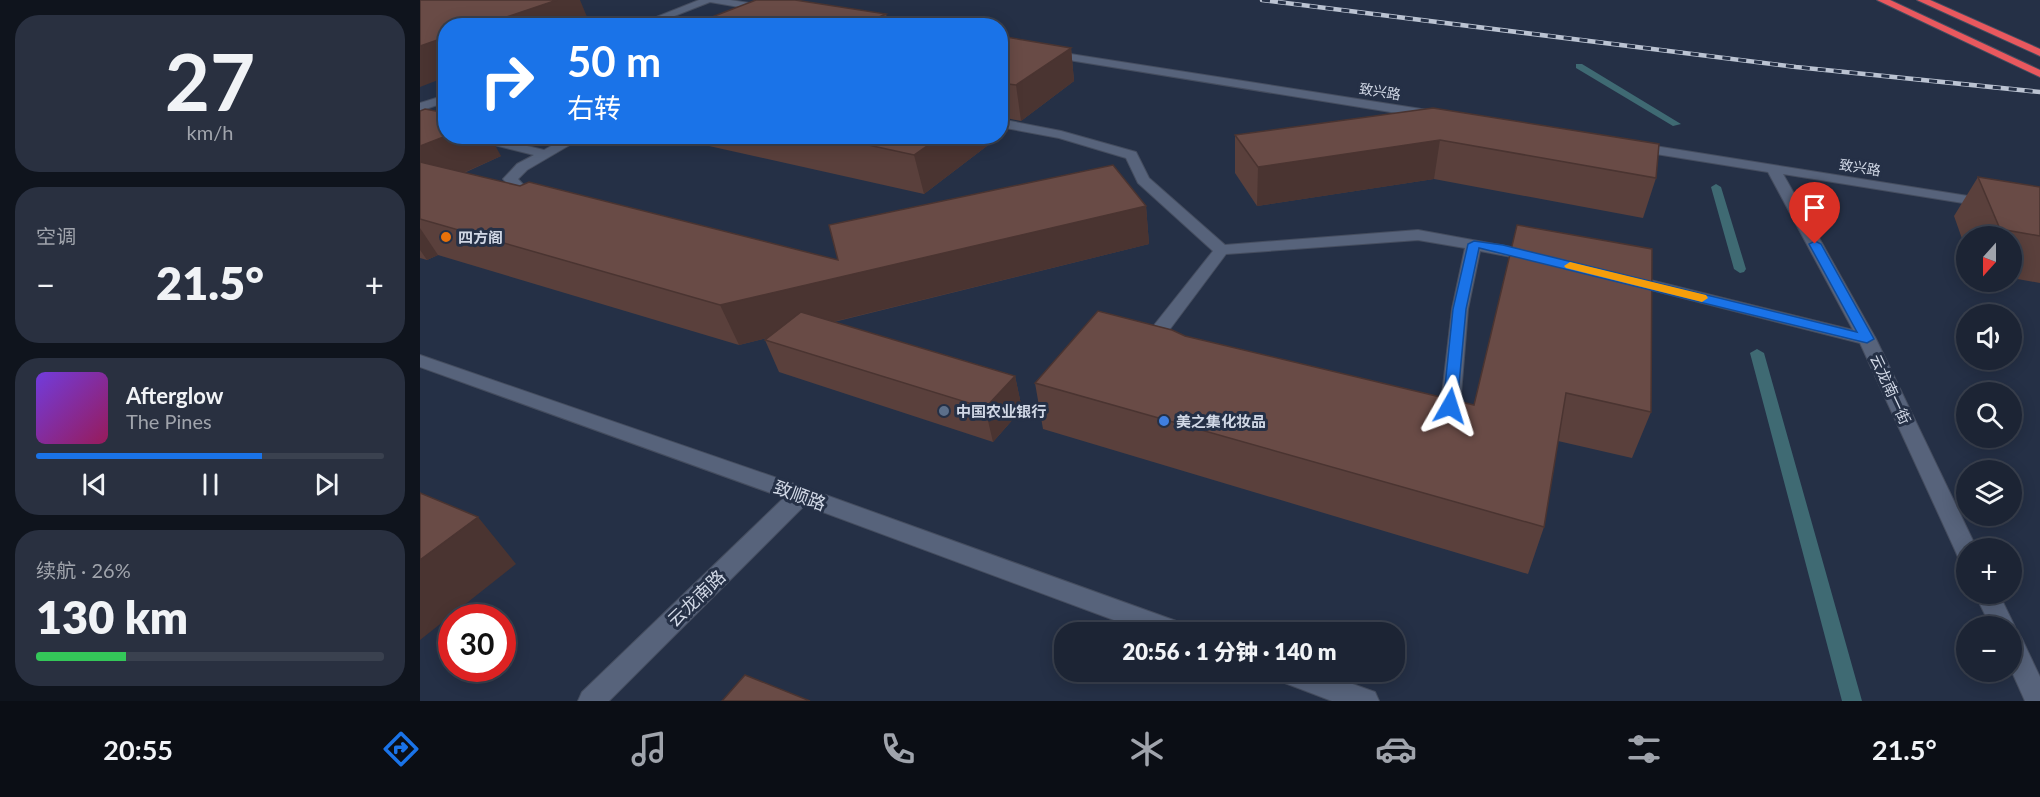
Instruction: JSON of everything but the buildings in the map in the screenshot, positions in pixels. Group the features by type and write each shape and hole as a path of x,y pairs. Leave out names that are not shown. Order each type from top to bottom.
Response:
{"highway":[{"path":"1882,0 2040,74"},
{"path":"1922,0 2040,52"}],"street":[{"path":"660,18 707,0"},
{"path":"713,0 782,11"},
{"name":"致兴路","path":"1008,47 1445,116"},
{"path":"420,107 438,101"},
{"path":"1008,125 1061,135 1131,155 1137,181 1221,250 1418,235 1548,260"},
{"path":"501,144 545,154"},
{"path":"549,202 526,196 510,179 522,167 564,144"},
{"name":"致兴路","path":"1621,144 2005,206"},
{"name":"云龙南一街","path":"1773,169 1867,339 1960,538"},
{"path":"1424,423 1450,406 1460,309 1474,244"},
{"path":"1170,363 1152,354 1161,328 1221,250"},
{"path":"1616,277 1867,339"},
{"name":"致顺路","path":"420,361 801,495 1149,622"},
{"name":"云龙南路","path":"591,701 801,495"},
{"path":"2022,667 2038,701"},
{"path":"1314,682 1366,701"}],"waterway":[{"path":"1579,66 1676,124"},
{"path":"1716,187 1740,269"},
{"path":"1757,353 1852,701"}],"railway":[{"path":"1262,0 1796,67 2040,92"}],"slow traffic":[{"path":"1570,266 1702,298"}],"place":[{"name":"四方阁","path":"446,237"},
{"name":"中国农业银行","path":"944,411"},
{"name":"美之集化妆品","path":"1164,421"}],"route":[{"path":"1450,406 1460,309 1474,244 1503,249 1867,339 1815,244"}]}
